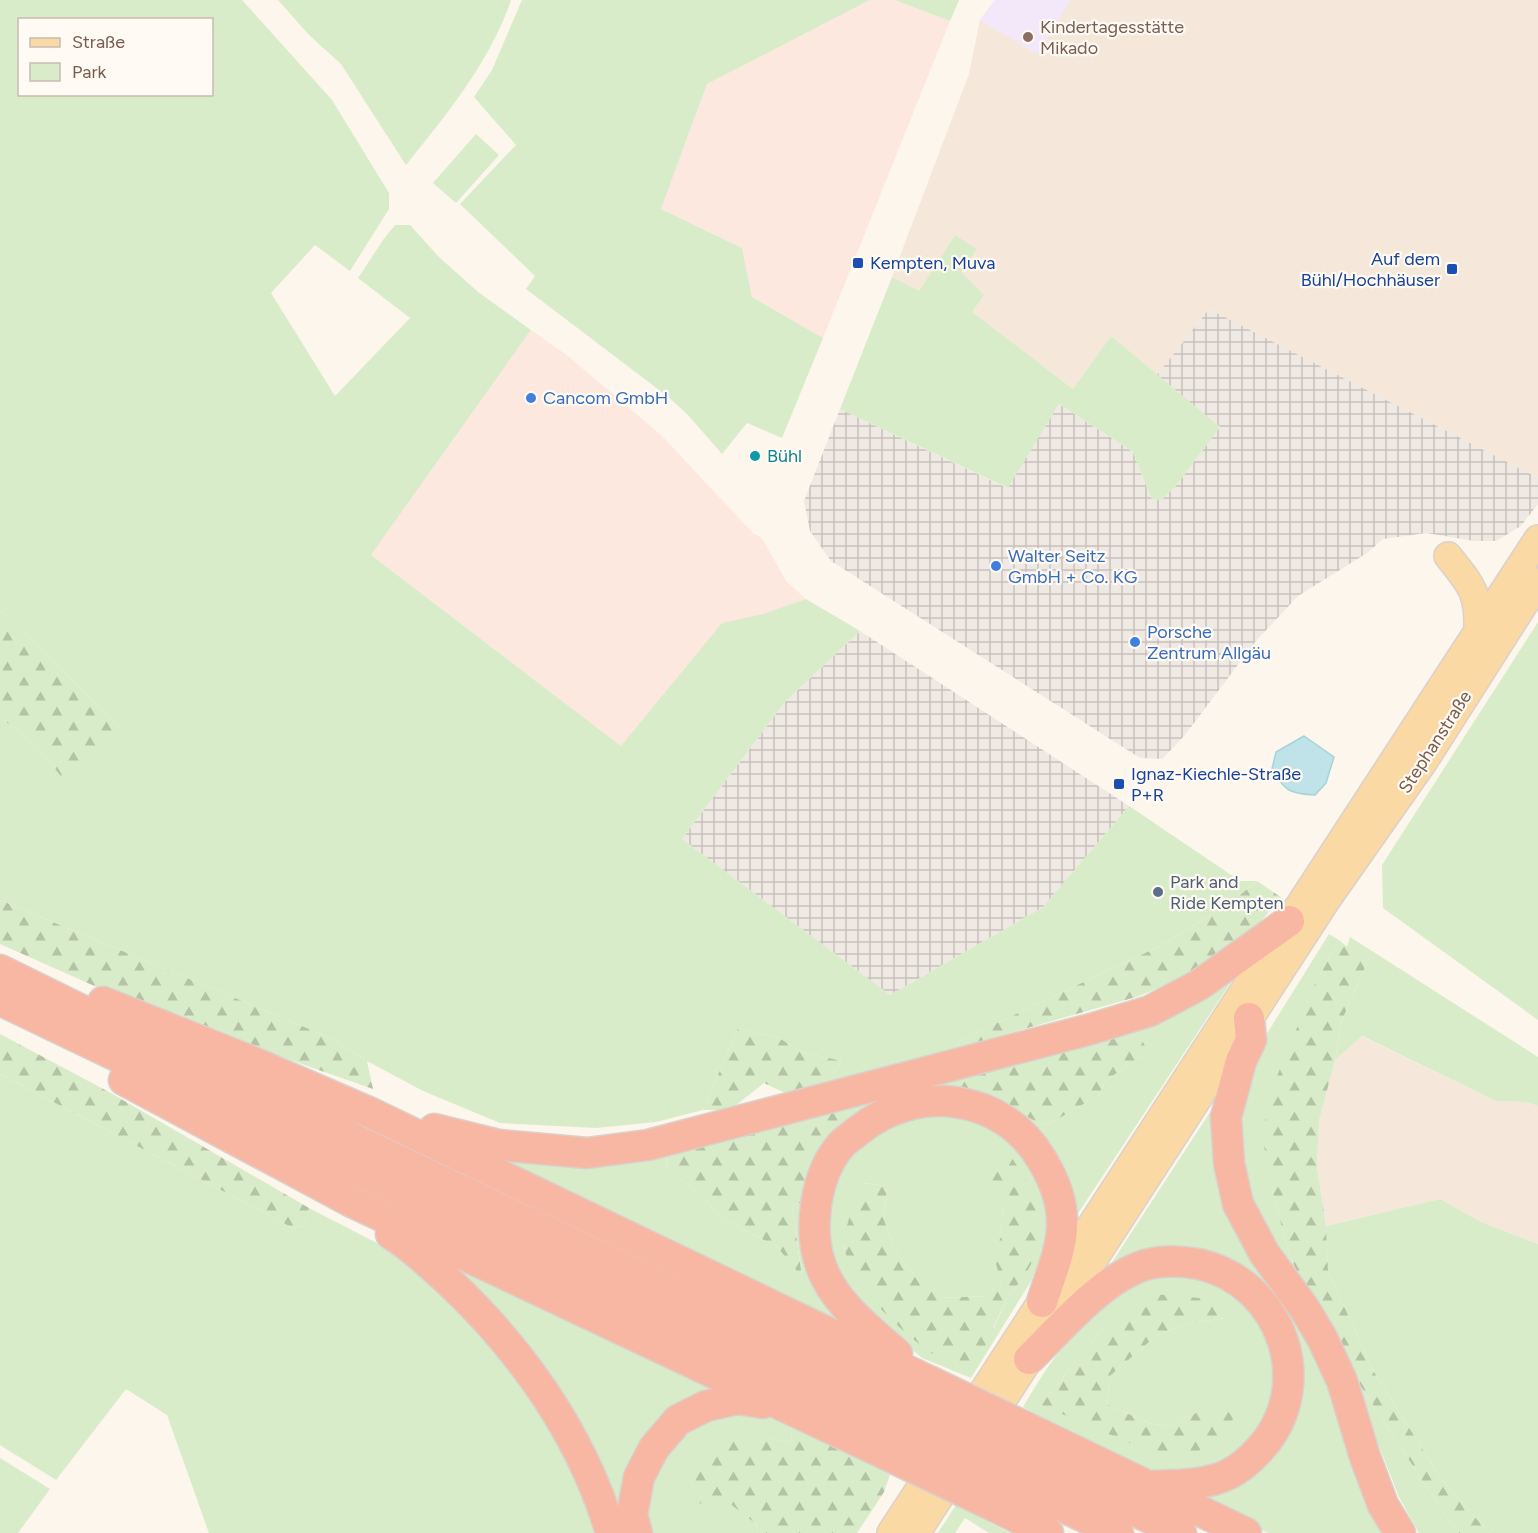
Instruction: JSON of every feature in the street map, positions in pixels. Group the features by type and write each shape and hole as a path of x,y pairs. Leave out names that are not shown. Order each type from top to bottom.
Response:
{"highway":[{"path":"373,1114 396,1114 436,1130 499,1145 587,1153 648,1145 1091,1029 1150,1011 1199,985 1289,921"},
{"path":"0,970 898,1430 996,1508 1041,1531"},
{"path":"40,990 78,993 140,1015 373,1114 930,1381"},
{"path":"2,1001 898,1430"},
{"path":"2,1001 55,1043 350,1200 794,1412"},
{"path":"1249,1018 1251,1040 1241,1061 1226,1117 1229,1163 1238,1204 1264,1253 1304,1308 1322,1338 1342,1381 1365,1457 1383,1505 1400,1533"},
{"path":"1042,1302 1062,1229 1060,1199 1034,1146 1008,1122 976,1106 941,1100 909,1104 872,1119 840,1146 824,1174 816,1206 814,1239 821,1267 836,1294 859,1321 1118,1533"},
{"path":"350,1200 367,1221 407,1244 467,1299 524,1363 567,1430 589,1472 604,1508 611,1533"},
{"path":"1029,1359 1111,1282 1145,1265 1182,1260 1215,1268 1244,1284 1261,1301 1278,1328 1286,1351 1290,1379 1284,1410 1272,1436 1251,1459 1229,1474 1207,1482 1147,1486"},
{"path":"637,1533 632,1515 639,1478 654,1448 678,1420 706,1406 738,1399 794,1412 898,1430 1147,1486 1246,1533"},
{"path":"1027,1459 1181,1533"}],"main road":[{"name":"Stephanstraße","path":"891,1533 1538,539"},
{"path":"1448,556 1472,586 1479,608 1478,630"},
{"name":"Stephanstraße","path":"916,1533 1249,1018 1327,899 1424,761 1538,582"}],"shaded area":[{"path":"870,0 895,0 950,21 823,338 752,297 742,248 661,209 707,84"},
{"path":"995,0 1538,0 1538,478 1209,309 1157,375 1111,336 1073,389 971,312 955,235 919,291 892,277 969,74 980,20"},
{"name":"Kindertagesstätte Mikado","path":"995,0 1071,0 1037,54 980,20"},
{"path":"1209,309 1538,478 1538,504 1521,526 1496,541 1474,541 1426,533 1383,539 1367,553 1298,596 1255,642 1185,735 1162,759 1140,758 831,561 810,531 804,501 840,409 1007,488 1059,404 1133,452 1151,498 1161,500 1175,487 1220,427 1157,375"},
{"path":"531,330 568,356 661,435 753,533 762,538 786,581 806,599 761,615 640,725 622,747 371,555"},
{"path":"860,631 1129,806 1043,907 890,995 682,839 785,702"},
{"path":"1361,1036 1496,1101 1526,1102 1538,1106 1538,1244 1481,1222 1440,1199 1326,1226 1317,1167 1319,1121 1335,1060"}],"green space":[{"path":"0,0 242,0 332,100 389,193 389,209 350,271 315,245 271,293 335,396 410,318 358,278 395,225 410,225 438,256 478,292 531,330 371,555 621,746 722,623 763,614 806,599 860,631 785,702 682,839 890,995 1043,907 1129,806 1240,881 1257,881 1234,900 1162,945 961,1040 954,1049 824,1085 842,1061 802,1052 779,1038 738,1028 703,1110 656,1122 596,1128 500,1123 423,1091 367,1061 333,1039 0,900 0,717 37,747 64,780 122,729 0,610"},
{"path":"278,0 511,0 491,45 466,87 406,165 341,64 309,35"},
{"path":"522,0 870,0 707,84 661,209 742,248 752,297 823,338 782,438 747,423 722,454 687,414 667,396 526,289 535,276 460,204 516,145 474,97 492,70"},
{"path":"895,0 959,0 950,21"},
{"path":"476,134 499,155 456,203 433,183"},
{"path":"955,235 977,249 961,272 984,295 972,312 1073,389 1111,336 1220,427 1175,487 1161,500 1151,498 1133,452 1059,404 1008,488 840,409 892,277 919,291"},
{"path":"0,610 122,729 116,743 64,780 37,747 0,717"},
{"path":"1538,622 1538,1020 1383,908 1382,865"},
{"path":"1257,881 1282,898 1223,956 1191,976 1136,997 954,1049 961,1040 1162,945 1234,900"},
{"path":"0,900 333,1039 367,1061 373,1089 153,1012 0,944"},
{"path":"1329,934 1339,940 1315,984 1272,1190 1289,1254 1312,1305 1273,1250 1251,1198 1240,1158 1241,1115 1258,1048"},
{"path":"1350,937 1538,1057 1538,1106 1526,1102 1496,1101 1362,1036 1335,1060 1342,1020 1367,963 1347,947"},
{"path":"1339,940 1367,963 1342,1020 1335,1060 1319,1121 1317,1167 1326,1226 1328,1271 1374,1372 1442,1480 1489,1533 1457,1533 1348,1367 1312,1305 1289,1254 1272,1190 1262,1134 1275,1081 1315,984"},
{"path":"1235,976 1071,1224 1010,1109 1046,1126 1099,1095 1105,1081 1148,1052 1112,1036"},
{"path":"738,1028 779,1038 802,1052 842,1061 824,1085 787,1094 764,1083 730,1110 703,1110"},
{"path":"0,1034 109,1092 309,1208 305,1225 293,1228 0,1074"},
{"path":"1112,1036 1142,1040 1148,1052 1105,1081 1099,1095 1046,1126 1010,1109 993,1097 969,1090 916,1089"},
{"path":"0,1074 293,1228 305,1225 309,1208 400,1255 461,1307 557,1432 601,1533 209,1533 167,1415 126,1389 56,1480 0,1445"},
{"path":"1220,1097 1215,1121 1213,1165 1225,1208 1314,1344 1389,1533 1268,1533 1190,1497 1297,1394 1231,1267 1105,1273"},
{"path":"872,1099 802,1202 792,1206 802,1277 777,1247 720,1217 702,1195 667,1170 666,1152"},
{"path":"965,1115 995,1129 1022,1150 1049,1208 1046,1244 1031,1281 971,1378 922,1358 863,1308 841,1281 832,1260 826,1203 849,1152 876,1128 912,1116","holes":["863,1183 887,1186 884,1220 895,1250 919,1282 941,1298 986,1296 1001,1283 994,1252 1001,1237 1003,1207 1023,1278 1007,1298 994,1328 844,1249 848,1225"]},
{"path":"475,1150 666,1152 667,1170 702,1195 720,1217 777,1247 802,1276 792,1206 802,1202 845,1325"},
{"path":"1012,1158 1033,1191 1040,1217 1041,1247 1023,1278 1007,1298 982,1353 966,1371 940,1359 924,1348 882,1310 858,1280 850,1265 845,1250 845,1235 862,1183 887,1186 884,1220 895,1250 919,1282 942,1298 986,1296 1001,1283 993,1252 1001,1237 1003,1207 986,1177"},
{"path":"1440,1199 1481,1222 1538,1244 1538,1533 1489,1533 1442,1480 1374,1372 1328,1271 1326,1226"},
{"path":"417,1243 724,1390 698,1398 623,1519 611,1499"},
{"path":"1186,1275 1221,1283 1247,1303 1276,1356 1277,1388 1256,1434 1238,1453 1211,1468 1146,1472 1023,1407 1061,1349 1092,1314 1109,1299 1149,1277","holes":["1226,1318 1191,1323 1157,1335 1111,1375 1107,1404 1148,1423 1169,1426 1196,1413 1236,1414 1214,1446 1041,1405 1109,1322"]},
{"path":"1152,1294 1223,1300 1226,1318 1191,1323 1157,1335 1111,1375 1107,1404 1148,1423 1169,1426 1196,1413 1221,1411 1237,1414 1214,1446 1186,1455 1144,1449 1041,1405 1109,1322"},
{"path":"1348,1367 1457,1533 1419,1533 1399,1497"},
{"path":"739,1410 790,1423 792,1443 764,1437 724,1498 756,1524 758,1533 647,1533 643,1512 651,1479 683,1431 707,1417"},
{"path":"790,1423 890,1475 884,1492 857,1533 758,1533 756,1524 724,1499 697,1504 685,1474 701,1455 738,1439 764,1437 792,1443"},
{"path":"0,1458 50,1489 18,1533 0,1533"},
{"path":"956,1505 1010,1533 989,1533 965,1518 955,1533 938,1533"}],"water":[{"path":"1304,736 1334,757 1326,783 1315,795 1288,790 1272,769 1276,752"}],"place":[{"name":"Kindertagesstätte Mikado","path":"1028,37"},
{"name":"Kempten, Muva","path":"858,263"},
{"name":"Auf dem Bühl/Hochhäuser","path":"1452,269"},
{"name":"Cancom GmbH","path":"531,398"},
{"name":"Bühl","path":"755,456"},
{"name":"Walter Seitz GmbH + Co. KG","path":"996,566"},
{"name":"Porsche Zentrum Allgäu","path":"1135,642"},
{"name":"Ignaz-Kiechle-Straße P+R","path":"1119,784"},
{"name":"Park and Ride Kempten","path":"1158,892"}]}
